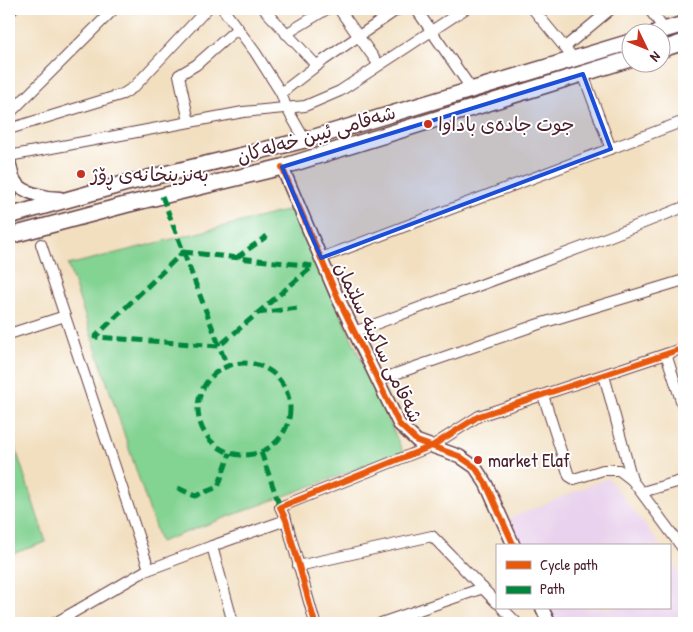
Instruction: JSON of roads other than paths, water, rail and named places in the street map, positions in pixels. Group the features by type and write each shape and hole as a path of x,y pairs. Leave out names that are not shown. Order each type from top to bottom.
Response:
{"main road":[{"path":"670,28 684,24"},
{"path":"670,47 684,42"},
{"name":"شەقامی ئیبن خەلەکان","path":"9,216 123,184 305,140 620,45"},
{"name":"شەقامی ئیبن خەلەکان","path":"9,236 125,205 282,167 620,63"},
{"path":"123,184 125,205"}],"street":[{"path":"9,13 13,9"},
{"path":"9,114 114,9"},
{"path":"9,129 123,94 134,87 208,9"},
{"path":"224,9 281,93 286,107 305,140"},
{"path":"264,9 317,66"},
{"path":"286,34 327,9"},
{"path":"338,9 379,65"},
{"path":"281,93 398,9"},
{"path":"416,9 472,91"},
{"path":"9,156 189,122 286,107 305,106 323,100 432,32 465,9"},
{"path":"533,9 575,60"},
{"path":"565,47 611,9"},
{"path":"648,9 656,22"},
{"path":"189,122 179,75 196,65 238,28"},
{"path":"583,74 611,149"},
{"path":"321,258 684,121"},
{"path":"9,162 15,182 9,196"},
{"name":"شەقامی ساکینە سلێمان","path":"282,167 354,332 404,430 417,441 468,461 479,471 513,544"},
{"path":"15,182 46,198 73,197"},
{"path":"354,332 588,246 684,207"},
{"path":"41,244 149,569"},
{"path":"378,380 539,324 684,280"},
{"path":"9,334 65,316"},
{"path":"314,623 286,520 280,507 432,446 479,416 684,348"},
{"path":"666,354 684,410"},
{"path":"604,375 632,480"},
{"path":"543,395 569,476 574,479 602,470 619,470 632,480 642,492 684,550"},
{"path":"642,492 684,480"},
{"path":"55,623 149,569 286,520"},
{"path":"298,566 432,536 496,602"},
{"path":"212,546 233,623"},
{"path":"381,623 483,588"},
{"path":"504,610 517,623"},
{"path":"543,610 549,623"}],"place":[{"name":"جوت جادەی باداوا","path":"428,124"},
{"name":"بەنزینخانەی ڕۆژ","path":"81,174"},
{"name":"market Elaf","path":"478,460"}]}
